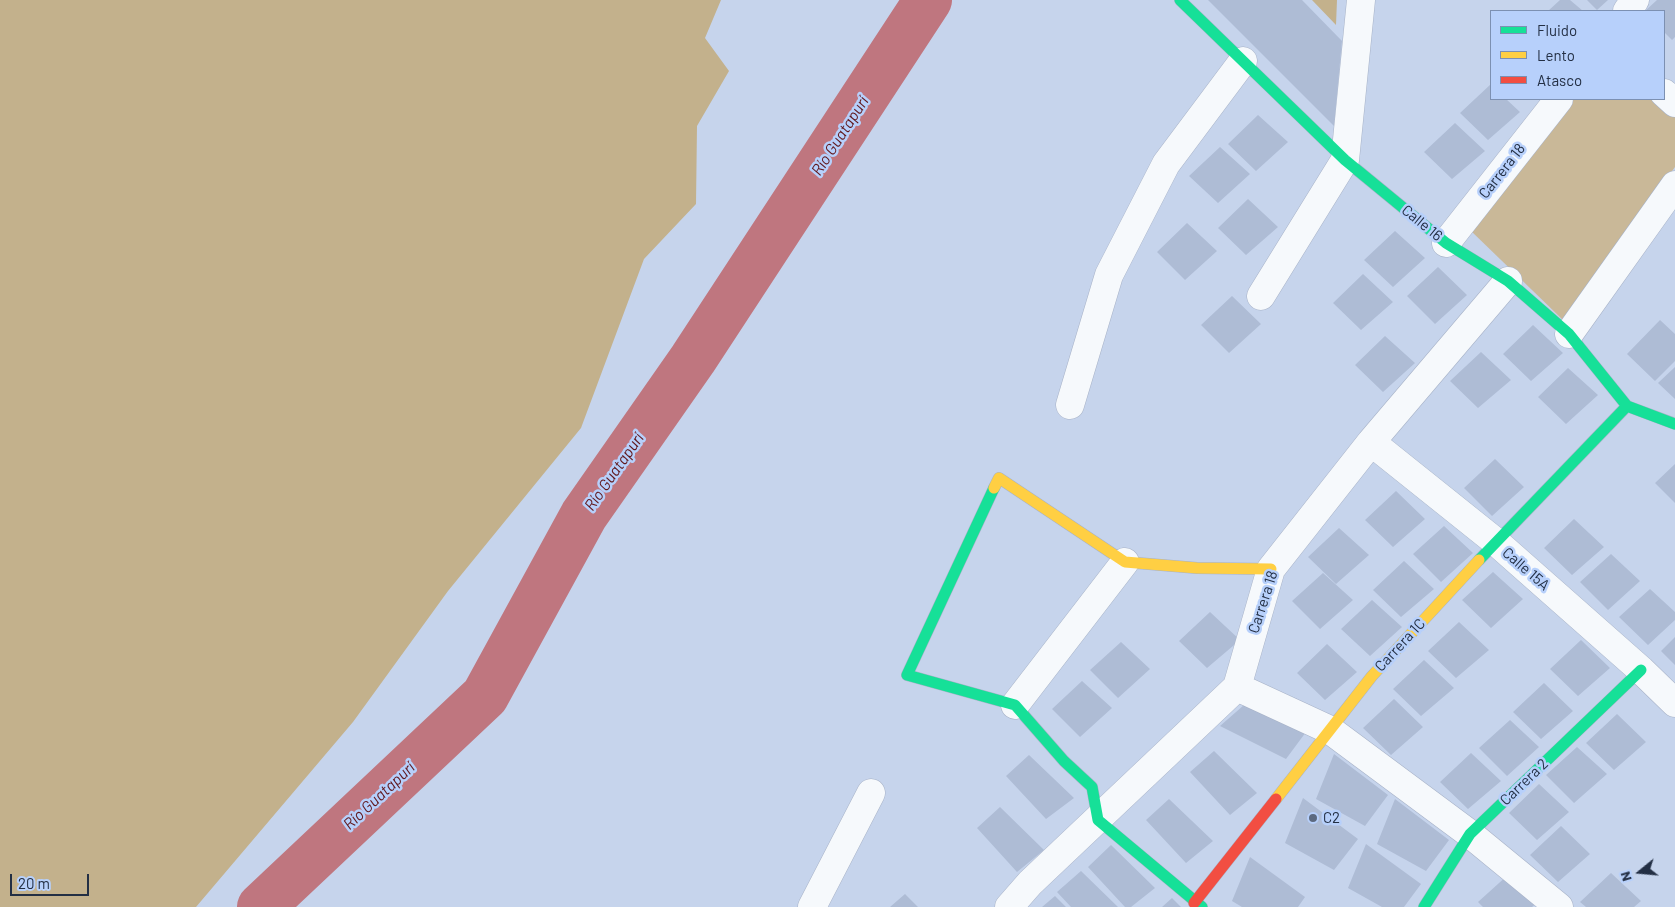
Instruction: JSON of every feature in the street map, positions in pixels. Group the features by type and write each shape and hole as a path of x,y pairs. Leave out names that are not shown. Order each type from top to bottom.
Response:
{"street":[{"name":"Calle 16","path":"1180,0 1345,160 1446,243 1508,281 1569,334 1627,406"},
{"path":"1260,296 1345,160 1361,0"},
{"path":"1070,405 1109,275 1166,164 1243,61"},
{"path":"1665,94 1675,103"},
{"name":"Carrera 18","path":"1446,243 1558,100"},
{"path":"1569,334 1675,185"},
{"name":"Carrera 18","path":"1237,687 1270,569 1371,442 1508,281"},
{"path":"1627,406 1675,424"},
{"name":"Carrera 1C","path":"1198,905 1372,676 1496,542 1627,406"},
{"name":"Calle 15A","path":"1371,442 1496,542 1641,670 1675,703"},
{"path":"1198,905 1098,820 1092,788 1064,761 1015,705 907,675 999,478 1125,562 1197,568 1270,569"},
{"path":"1015,705 1125,562"},
{"name":"Carrera 2","path":"1424,907 1470,834 1641,670"},
{"path":"1009,907 1030,884 1237,687 1330,730 1470,834 1559,907"},
{"path":"812,907 871,793"}],"shaded area":[{"path":"0,0 721,0 705,38 729,71 697,126 696,204 644,259 581,428 448,591 353,722 196,907 0,907"},
{"path":"1312,0 1337,0 1336,25"},
{"path":"1569,100 1659,100 1675,113 1675,167 1563,320 1470,230"}],"building":[{"path":"1208,0 1302,0 1342,41 1334,126"},
{"path":"1560,0 1570,0 1582,10 1549,10"},
{"path":"1587,0 1608,0 1597,10"},
{"path":"1657,0 1675,0 1675,37 1672,40 1665,33 1665,10 1646,10"},
{"path":"1490,85 1490,100 1507,100 1520,112 1488,140 1460,113"},
{"path":"1258,115 1288,142 1256,171 1228,144"},
{"path":"1455,123 1485,151 1452,179 1424,152"},
{"path":"1220,147 1250,174 1218,203 1189,176"},
{"path":"1248,199 1278,227 1246,255 1218,228"},
{"path":"1187,223 1217,251 1185,280 1157,252"},
{"path":"1395,231 1425,258 1393,287 1364,260"},
{"path":"1438,267 1467,295 1435,324 1407,296"},
{"path":"1363,274 1393,302 1361,330 1333,303"},
{"path":"1232,296 1261,324 1229,353 1201,325"},
{"path":"1660,320 1675,334 1675,361 1655,381 1627,354"},
{"path":"1533,325 1563,353 1531,381 1503,354"},
{"path":"1385,336 1415,363 1383,392 1355,365"},
{"path":"1481,352 1511,380 1478,408 1450,381"},
{"path":"1675,367 1675,399 1658,383"},
{"path":"1568,368 1598,395 1566,424 1538,397"},
{"path":"1495,459 1524,487 1492,516 1464,488"},
{"path":"1675,464 1675,503 1655,483"},
{"path":"1396,491 1425,519 1393,547 1365,520"},
{"path":"1574,519 1604,547 1572,575 1544,548"},
{"path":"1444,526 1473,553 1441,582 1413,554"},
{"path":"1339,528 1369,555 1336,584 1308,557"},
{"path":"1611,554 1640,581 1608,610 1580,582"},
{"path":"1404,561 1434,589 1401,617 1373,590"},
{"path":"1493,572 1523,599 1491,628 1462,600"},
{"path":"1323,573 1353,600 1320,629 1292,601"},
{"path":"1650,589 1675,612 1675,620 1648,645 1619,617"},
{"path":"1372,600 1402,627 1370,656 1341,629"},
{"path":"1210,612 1240,640 1207,668 1179,641"},
{"path":"1459,622 1489,650 1456,678 1428,651"},
{"path":"1675,637 1675,665 1661,651"},
{"path":"1581,640 1610,668 1578,696 1550,669"},
{"path":"1121,642 1150,669 1118,698 1090,670"},
{"path":"1327,644 1357,672 1325,700 1297,673"},
{"path":"1424,660 1454,688 1421,716 1393,689"},
{"path":"1082,681 1112,708 1080,737 1052,709"},
{"path":"1544,683 1573,711 1541,739 1513,712"},
{"path":"1394,699 1423,727 1391,755 1363,728"},
{"path":"1244,705 1306,732 1286,759 1220,726"},
{"path":"1617,714 1646,742 1614,770 1586,743"},
{"path":"1510,720 1539,747 1507,776 1479,748"},
{"path":"1577,747 1607,774 1574,803 1546,775"},
{"path":"1214,751 1257,793 1230,815 1190,772"},
{"path":"1471,753 1501,781 1468,809 1440,782"},
{"name":"C2","path":"1334,754 1388,795 1365,826 1316,799"},
{"path":"1029,755 1074,798 1046,819 1006,776"},
{"path":"1539,784 1569,812 1537,840 1509,813"},
{"name":"C2","path":"1303,798 1358,839 1334,870 1285,843"},
{"path":"1169,799 1213,841 1186,863 1146,820"},
{"name":"C2","path":"1395,799 1449,840 1426,871 1377,844"},
{"path":"1000,807 1044,850 1017,872 977,828"},
{"path":"1561,826 1590,854 1558,882 1530,855"},
{"name":"C2","path":"1366,844 1421,884 1404,907 1382,907 1348,888"},
{"path":"1111,845 1155,888 1131,907 1125,907 1088,867"},
{"path":"1250,857 1305,897 1298,907 1242,907 1232,901"},
{"path":"1081,871 1118,907 1071,907 1057,892"},
{"path":"1611,873 1641,901 1634,907 1586,907 1580,902"},
{"path":"1509,874 1539,901 1532,907 1483,907 1478,902"},
{"path":"905,894 918,907 890,907"},
{"path":"1055,896 1066,907 1042,907"},
{"path":"1172,898 1181,907 1162,907"}],"waterway":[{"name":"Río Guatapurí","path":"261,907 485,696 584,515 693,359 928,0"}],"traffic: fast":[{"path":"1180,0 1345,160 1446,243 1508,281 1569,334 1627,406 1675,424"},
{"path":"1479,560 1627,406"},
{"path":"994,488 907,675 1015,705 1064,761 1092,787 1098,820 1202,907"},
{"path":"1424,907 1470,834 1641,670"}],"traffic: slow":[{"path":"994,488 999,478 1125,562 1197,568 1271,569"},
{"path":"1276,799 1372,676 1479,560"}],"traffic: jam":[{"path":"1194,903 1276,799"}],"place":[{"name":"C2","path":"1313,818"}]}
